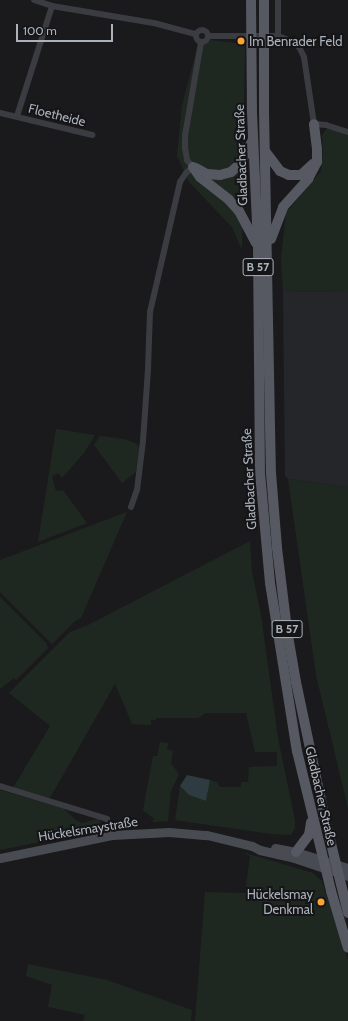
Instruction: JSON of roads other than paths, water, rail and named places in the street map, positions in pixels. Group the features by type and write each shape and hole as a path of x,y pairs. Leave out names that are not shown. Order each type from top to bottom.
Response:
{"main road":[{"name":"Gladbacher Straße","path":"251,0 252,113 258,246 259,428 266,549 285,684 297,751 336,912 348,948"},
{"name":"Gladbacher Straße","path":"264,0 264,112 268,246 271,473 277,548 287,630 296,682 341,871 348,913"},
{"path":"268,246 283,207 308,179 317,162 318,155 314,124"},
{"path":"193,166 206,174 220,175 231,172 240,164 253,140"},
{"path":"265,150 274,165 284,174 296,176 306,172 318,155"},
{"path":"193,166 200,177 229,200 239,211 258,246"},
{"path":"296,852 308,835 312,818"},
{"name":"Hückelsmaystraße","path":"0,858 112,836 162,832 193,833 252,846 262,846 296,852 341,871 348,868"},
{"name":"Hückelsmaystraße","path":"252,846 260,850 324,864"}],"street":[{"path":"34,0 52,6 154,23 195,34"},
{"path":"278,0 278,36"},
{"name":"Floetheide","path":"17,116 52,6"},
{"path":"195,34 202,29 205,30 208,36"},
{"path":"195,34 195,38 201,42"},
{"path":"208,36 278,36 291,41 299,47 304,57 314,124 326,125 348,132"},
{"path":"201,42 207,39 208,36"},
{"path":"131,507 137,490 143,441 150,312 180,182 193,166 187,160 185,136 201,42"},
{"name":"Floetheide","path":"0,113 92,135"},
{"path":"0,786 107,818 112,836"}],"place":[{"name":"Im Benrader Feld","path":"241,41"},
{"name":"Hückelsmay Denkmal","path":"321,902"}]}
